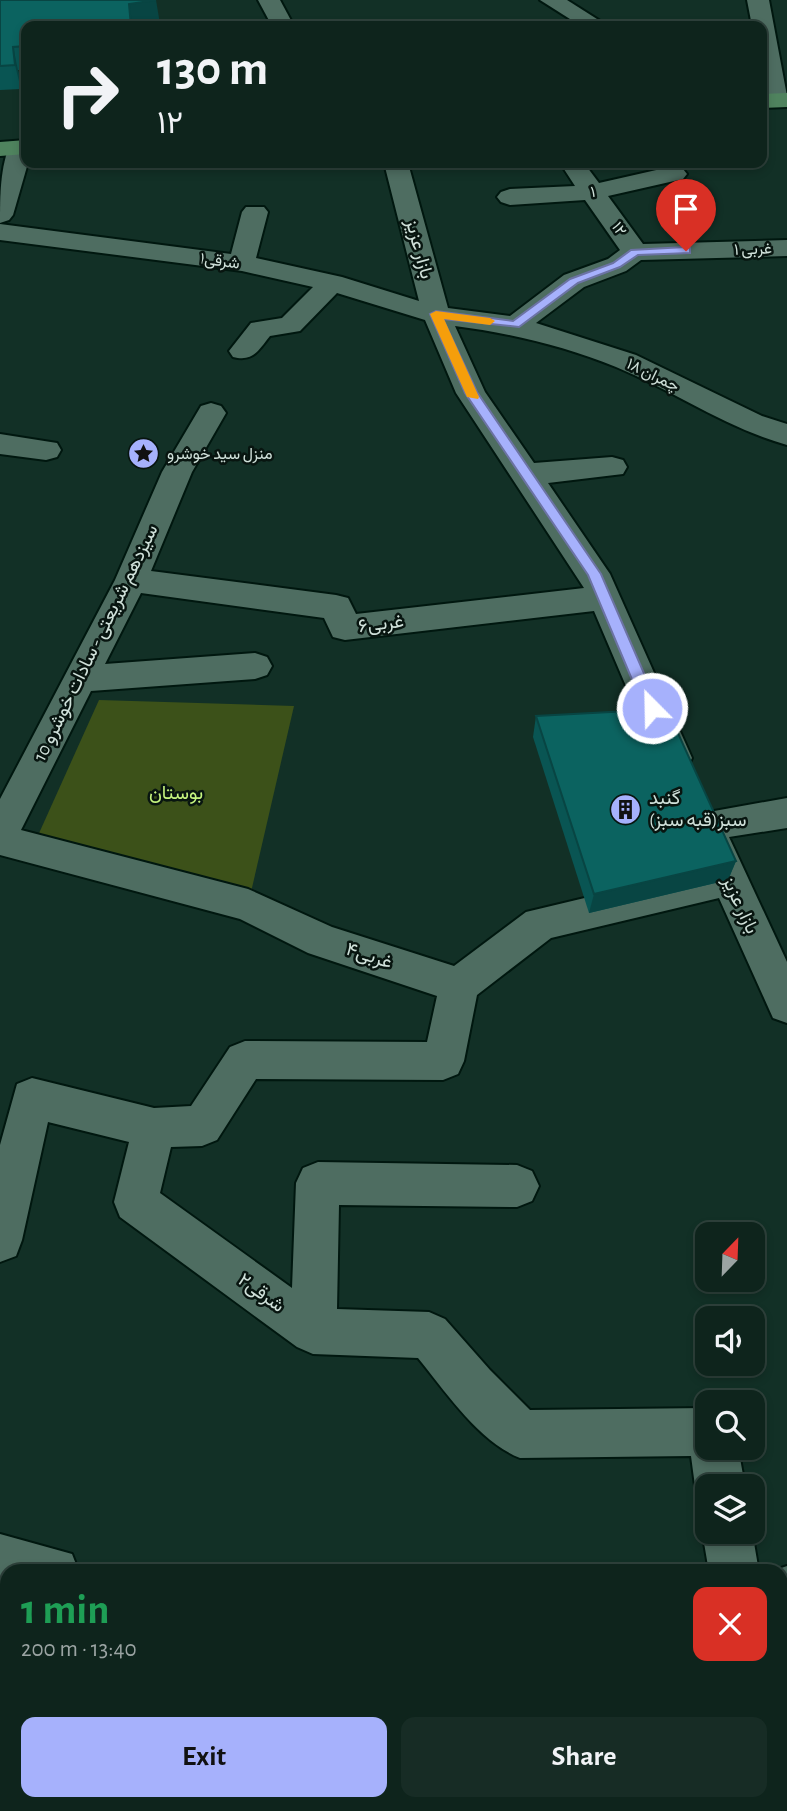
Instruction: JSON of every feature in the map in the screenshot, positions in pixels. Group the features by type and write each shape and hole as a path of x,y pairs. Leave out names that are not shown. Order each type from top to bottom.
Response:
{"street":[{"path":"269,0 280,21"},
{"path":"551,0 588,21"},
{"path":"758,0 762,21"},
{"path":"767,53 775,100"},
{"path":"0,215 16,148"},
{"name":"بازار عزیز","path":"397,168 436,314 471,393 594,574 728,880 787,1005"},
{"name":"۱۲","path":"515,325 574,281 617,265 635,252 576,168"},
{"name":"۱","path":"510,197 594,192 674,174"},
{"path":"242,263 255,212"},
{"name":"شرقی۱","path":"0,232 242,263 332,283 436,314"},
{"name":"۱ غربی","path":"635,252 787,248"},
{"path":"228,320 261,329 290,325 332,283"},
{"path":"436,314 515,325"},
{"name":"چمران ۱۸","path":"515,325 626,361 752,423 787,435"},
{"path":"243,351 261,329"},
{"name":"سیزدهم شریعتی - سادات خوشرو 10","path":"0,838 131,580 177,472 211,413"},
{"path":"0,443 46,450"},
{"path":"526,474 612,467"},
{"name":"غربی۶","path":"131,580 336,607 345,628 604,598"},
{"path":"82,679 255,666"},
{"path":"695,805 787,813"},
{"name":"غربی۴","path":"0,838 248,905 322,941 459,985"},
{"path":"0,1240 32,1098 154,1128 202,1126 245,1060 443,1061 459,985 540,924 728,880"},
{"name":"شرقی۲","path":"154,1128 136,1202 313,1331"},
{"path":"517,1186 318,1183 313,1331 429,1335 473,1387 520,1434 695,1432"},
{"path":"729,1544 733,1564"},
{"path":"0,1559 21,1564"}],"green space":[{"name":"بوستان","path":"99,700 294,706 248,905 31,851"}],"building":[{"path":"0,0 156,0 129,4 131,21 21,21 21,46 13,47 15,65 0,66"},
{"name":"گنبد سبز(قبه سبز)","path":"667,709 736,861 594,894 536,716"}],"slow traffic":[{"path":"473,397 436,314 490,321"}],"place":[{"name":"منزل سید خوشرو","path":"144,454"},
{"name":"گنبد سبز(قبه سبز)","path":"626,809"}],"route":[{"path":"652,708 594,574 471,393 436,314 515,325 574,281 617,265 635,252 686,251"}]}
